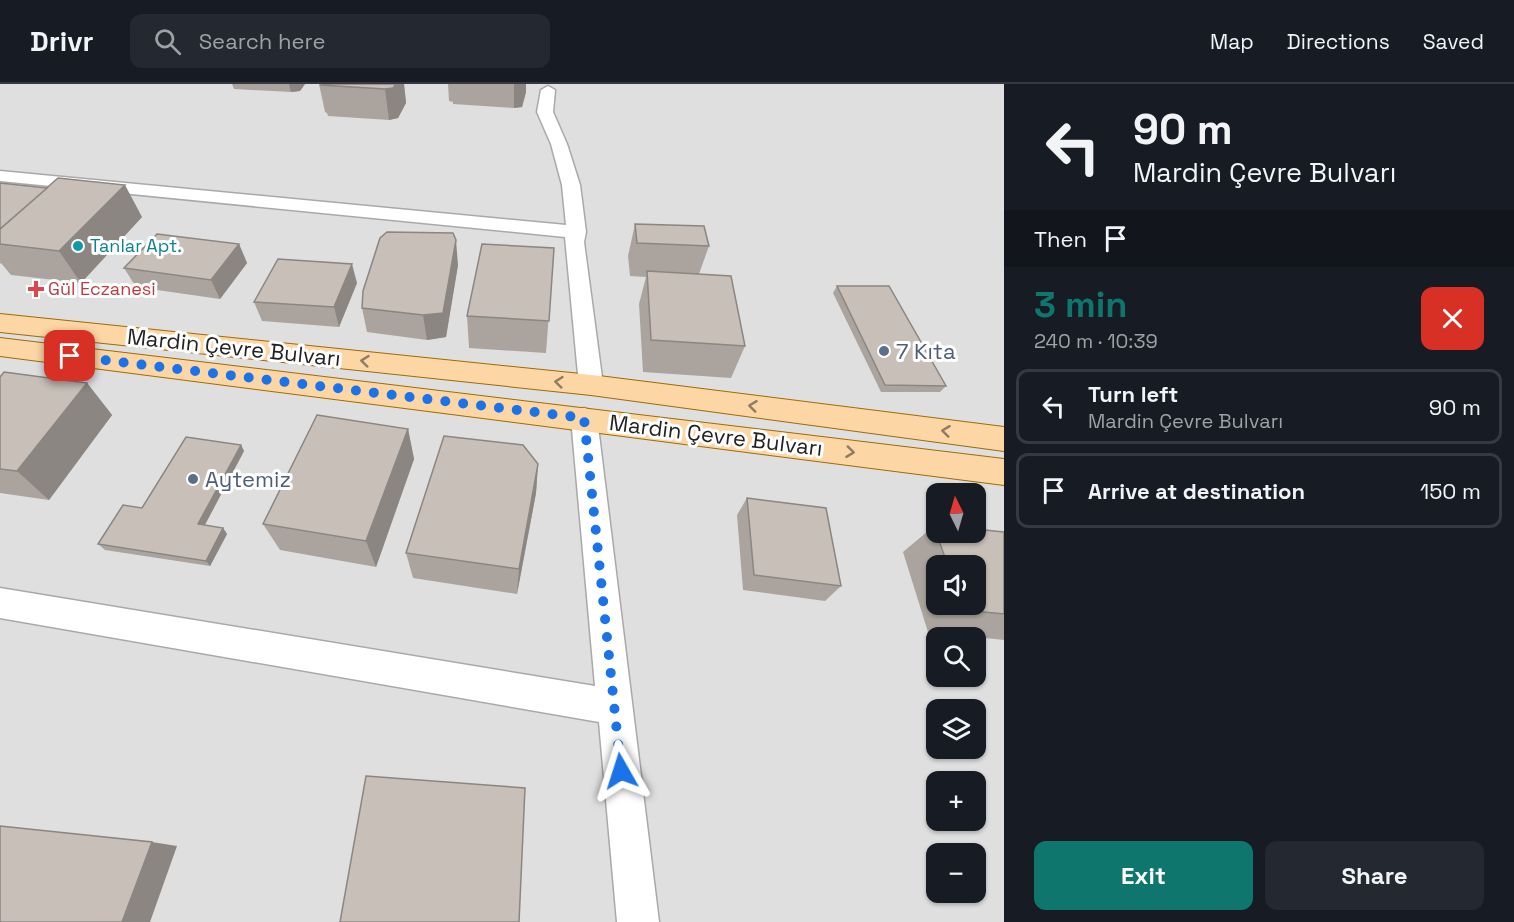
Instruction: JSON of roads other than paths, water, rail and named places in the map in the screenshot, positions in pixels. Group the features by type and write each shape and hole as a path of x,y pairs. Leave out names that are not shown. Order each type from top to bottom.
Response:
{"main road":[{"name":"Mardin Çevre Bulvarı","path":"0,323 591,385 1004,439"},
{"name":"Mardin Çevre Bulvarı","path":"0,347 1004,472"}],"street":[{"path":"548,90 544,112 559,144 571,185 576,232 574,242 591,385"},
{"path":"0,176 576,232"},
{"path":"584,418 638,922"},
{"path":"0,603 615,707"}],"place":[{"name":"Tanlar Apt.","path":"78,246"},
{"name":"Gül Eczanesi","path":"36,289"},
{"name":"7 Kıta","path":"884,351"},
{"name":"Aytemiz","path":"193,479"}]}
